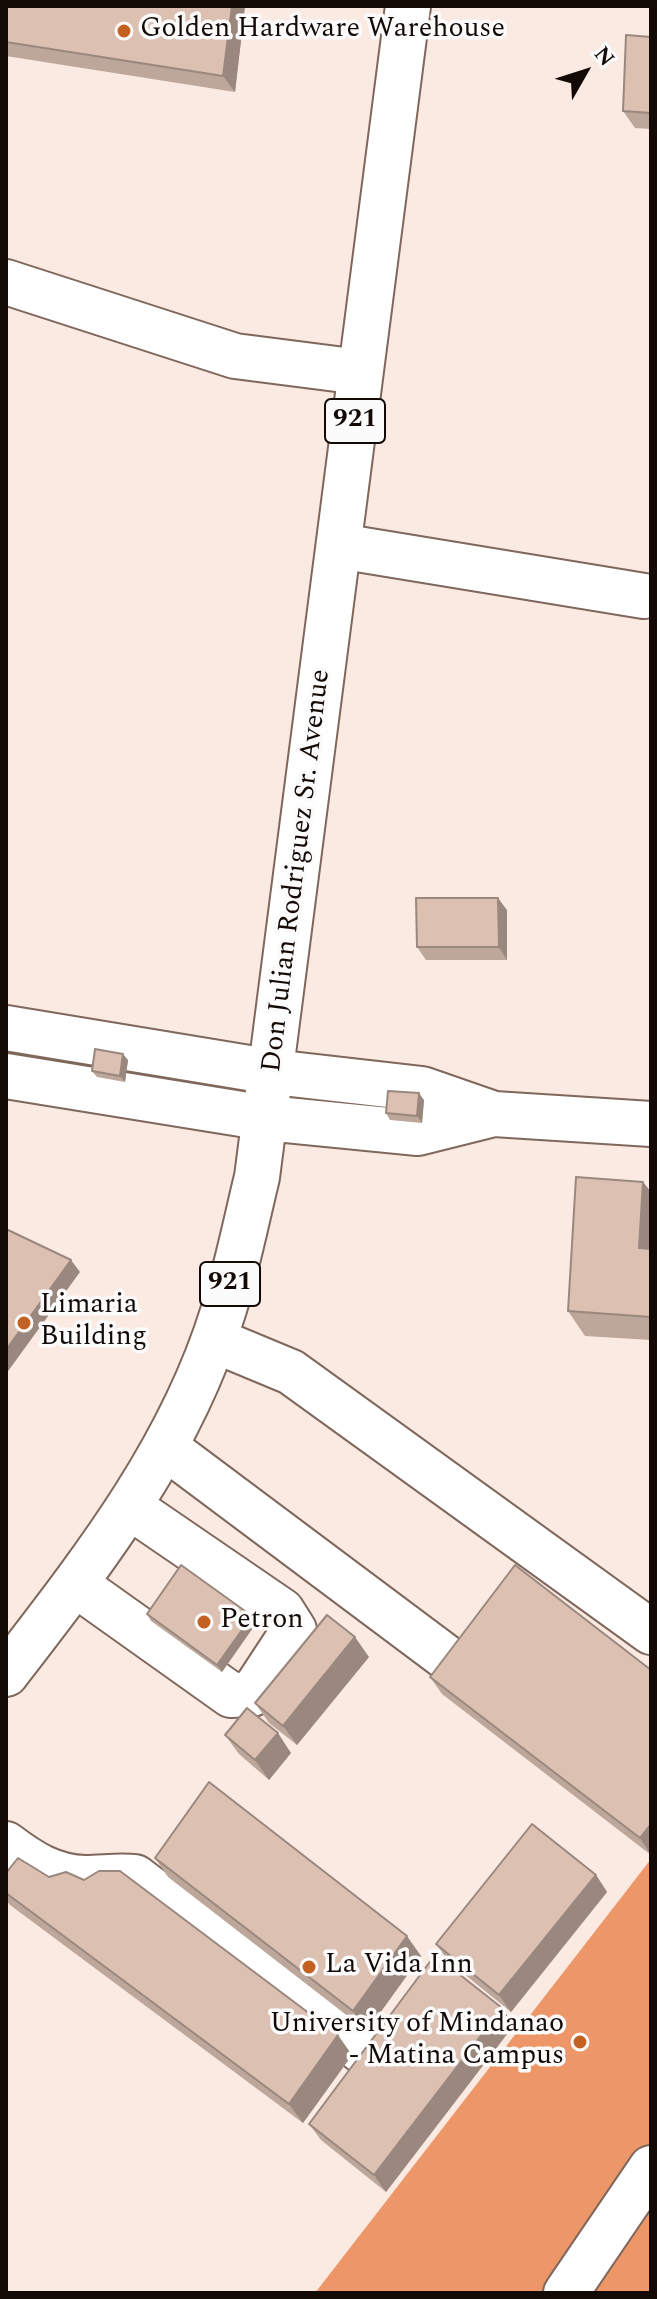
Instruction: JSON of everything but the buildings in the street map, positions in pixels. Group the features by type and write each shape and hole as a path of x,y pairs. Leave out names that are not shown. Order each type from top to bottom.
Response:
{"main road":[{"name":"Don Julian Rodriguez Sr. Avenue","path":"6,1674 130,1507 165,1447 214,1340 257,1177 273,1072 408,6"},
{"path":"6,282 235,356 360,372"},
{"path":"339,546 649,589"},
{"path":"6,1028 273,1072 422,1089 494,1114 651,1124"},
{"path":"6,1076 266,1118 418,1133 494,1114"},
{"path":"214,1340 291,1372 651,1632"},
{"path":"165,1447 451,1661"},
{"path":"75,1584 231,1695 252,1694 294,1630 282,1611 130,1507"},
{"path":"6,1844 50,1873 86,1878 113,1874 135,1877 366,2054"},
{"path":"566,2293 651,2168"}],"shaded area":[{"name":"University of Mindanao - Matina Campus","path":"651,1859 651,2293 315,2293"}],"place":[{"name":"Golden Hardware Warehouse","path":"124,31"},
{"name":"Limaria Building","path":"24,1323"},
{"name":"Petron","path":"204,1622"},
{"name":"La Vida Inn","path":"309,1967"},
{"name":"University of Mindanao - Matina Campus","path":"580,2042"}]}
